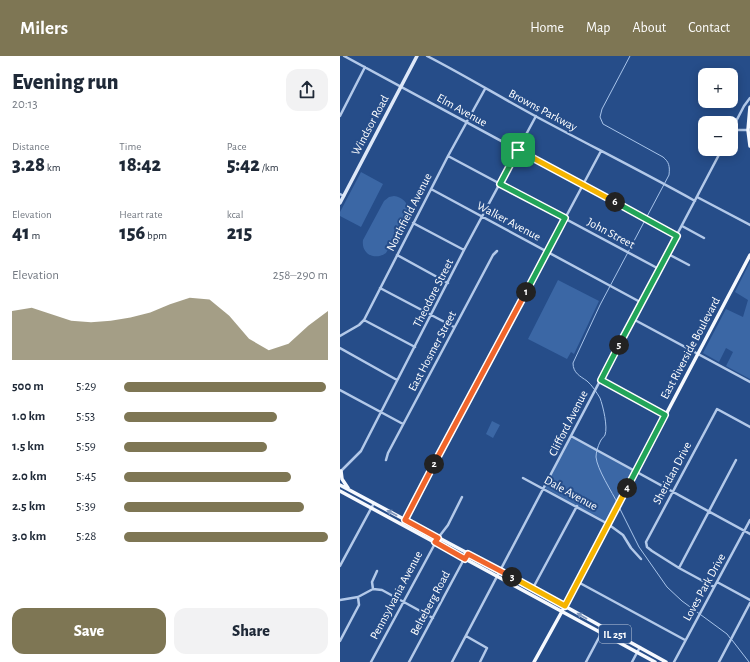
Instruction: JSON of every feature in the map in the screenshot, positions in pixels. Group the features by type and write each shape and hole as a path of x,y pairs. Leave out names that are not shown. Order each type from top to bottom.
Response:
{"main road":[{"path":"750,106 748,130 750,146"},
{"name":"East Riverside Boulevard","path":"534,662 578,582 750,255"},
{"path":"340,472 343,482 350,490"},
{"name":"IL 251","path":"340,486 533,588 666,662"},
{"name":"IL 251","path":"340,490 655,662"},
{"path":"520,588 523,583"}],"street":[{"name":"Elm Avenue","path":"344,56 677,236"},
{"name":"Windsor Road","path":"340,203 342,195 417,56"},
{"name":"Browns Parkway","path":"427,56 466,76 485,89 695,201"},
{"path":"340,116 365,67"},
{"name":"Northfield Avenue","path":"340,336 359,325 364,320 430,189 485,89"},
{"path":"738,118 750,98"},
{"name":"Theodore Street","path":"340,472 361,452 464,250 536,116"},
{"path":"738,130 748,130"},
{"path":"402,524 600,151"},
{"name":"John Street","path":"448,156 659,269"},
{"name":"Clifford Avenue","path":"452,662 718,156"},
{"name":"Walker Avenue","path":"430,189 548,251 642,303"},
{"path":"697,197 750,225"},
{"path":"413,223 464,250"},
{"path":"682,226 704,238"},
{"name":"East Hosmer Street","path":"386,460 403,424 493,255 497,251"},
{"path":"668,254 689,265"},
{"path":"397,255 448,283"},
{"path":"380,288 454,328"},
{"path":"633,319 750,382"},
{"path":"364,320 415,347"},
{"path":"340,348 398,380"},
{"path":"601,380 665,415"},
{"path":"340,390 403,424"},
{"name":"Sheridan Drive","path":"678,568 652,552 646,546 649,536 717,409 750,427"},
{"path":"571,436 750,534"},
{"path":"714,587 678,568 710,511 736,460"},
{"name":"Dale Avenue","path":"523,478 544,488 608,524 622,535 641,559"},
{"name":"Pennsylvania Avenue","path":"371,662 435,542 448,525 462,497"},
{"path":"340,566 374,503"},
{"path":"533,588 577,506"},
{"name":"Loves Park Drive","path":"674,662 750,520"},
{"name":"Belteberg Road","path":"409,662 468,554"},
{"path":"373,589 372,582 377,571"},
{"path":"578,582 685,640"},
{"path":"717,582 750,600"},
{"path":"340,600 358,597 373,589 382,590 433,618"},
{"path":"340,641 359,605 358,597"},
{"path":"719,662 750,604"},
{"path":"586,662 604,628"},
{"path":"466,636 487,648 480,662"},
{"path":"632,662 640,648"}],"shaded area":[{"path":"361,172 383,184 361,227 340,216 340,212"},
{"path":"394,196 403,199 407,204 408,210 405,219 386,253 377,256 370,255 364,249 363,240 384,201 389,197"},
{"path":"750,262 750,379 726,366 733,352 726,348 719,362 703,353 726,309 743,317 748,300 735,292"},
{"path":"558,280 599,301 574,354 571,352 567,359 528,339"},
{"path":"492,421 500,425 493,438 486,434"},
{"path":"571,436 636,472 608,524 545,488"}],"waterway":[{"path":"618,504 602,474 596,457 599,445 606,431 605,416 600,398 591,385 579,376 574,369 573,363 600,305 669,175 669,164 663,157 603,124 600,117 602,109 630,56"},
{"path":"619,507 639,547 667,587 682,601 727,634 730,638"},
{"path":"732,640 749,662"}],"route":[{"path":"518,150 677,236 601,380 665,415 565,606 468,554 465,559 435,542 438,538 405,520 565,218 500,184 518,150"}]}
